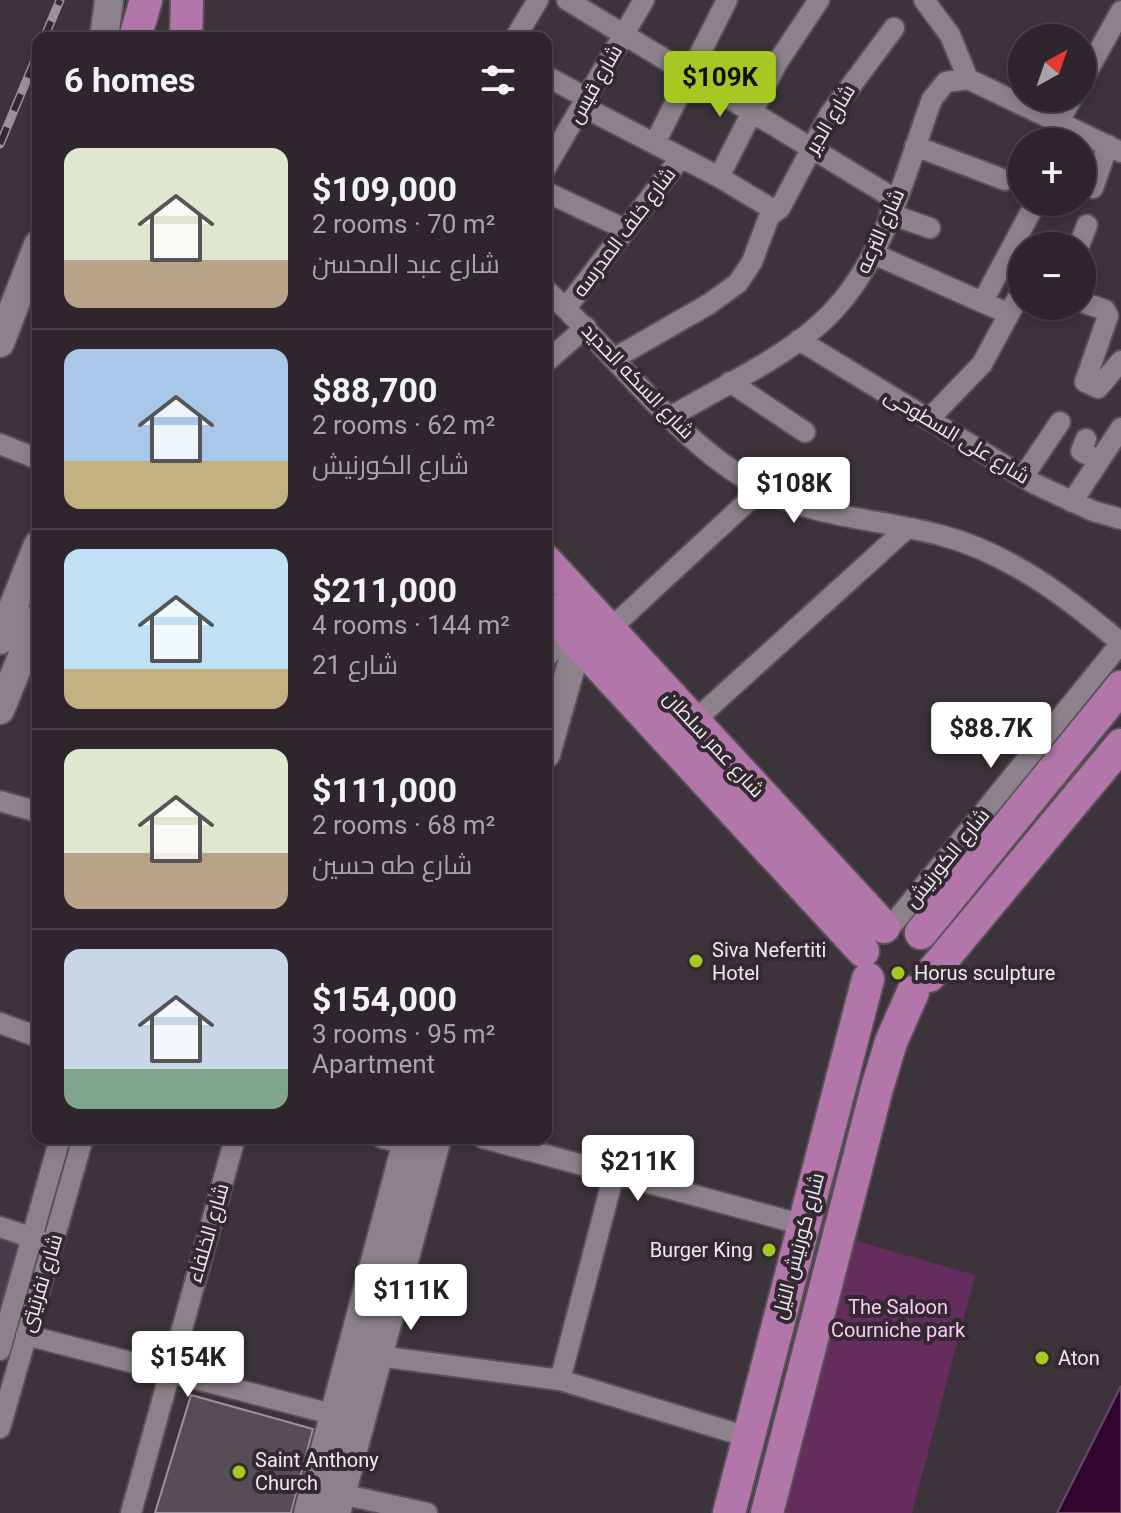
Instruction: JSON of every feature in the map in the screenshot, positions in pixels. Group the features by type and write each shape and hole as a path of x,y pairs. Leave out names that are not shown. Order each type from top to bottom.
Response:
{"main road":[{"path":"105,32 109,0"},
{"path":"137,32 146,0"},
{"path":"186,32 187,0"},
{"path":"0,343 32,260"},
{"path":"0,640 32,560"},
{"name":"شارع عمر سلطان","path":"552,568 693,722 900,928"},
{"name":"شارع عمر سلطان","path":"552,616 564,658 865,965"},
{"path":"0,710 32,633"},
{"path":"552,722 564,658"},
{"path":"900,928 932,948 921,984 888,994 865,965 868,939 900,928 1121,687"},
{"name":"شارع كورنيش النيل","path":"767,1513 877,1088 895,1033 921,984 1121,745"},
{"name":"شارع كورنيش النيل","path":"729,1513 804,1225 865,965"},
{"path":"339,1504 347,1418 397,1144"},
{"path":"308,1513 347,1418 378,1356 435,1144"}],"street":[{"path":"519,32 538,0"},
{"path":"567,0 811,148 893,207 930,228"},
{"name":"شارع قيس","path":"552,154 644,0"},
{"path":"655,143 727,0"},
{"path":"719,177 777,63 819,0"},
{"path":"924,0 950,35 968,79 1115,148 1096,183"},
{"path":"1096,58 1118,21"},
{"name":"شارع الدير","path":"615,358 720,297 738,283 752,262 772,214 780,208 845,90 894,28"},
{"name":"شارع الترعه","path":"670,417 799,340 833,311 874,254 935,92 946,82 968,79"},
{"path":"552,80 655,143 765,202 772,214"},
{"path":"1059,121 1064,112"},
{"path":"915,146 1005,180"},
{"name":"شارع خلف المدرسه","path":"566,308 681,157"},
{"path":"552,195 625,229"},
{"path":"983,301 1029,216"},
{"path":"1084,232 1087,225"},
{"path":"874,254 1008,314"},
{"name":"شارع السكه الحديد","path":"552,295 705,450 761,489 798,503 941,535 1016,567 1051,587 1121,643"},
{"path":"1096,307 1105,310 1108,316 1085,382 1098,388 1121,361"},
{"path":"929,419 982,364 1008,316"},
{"path":"552,357 586,327"},
{"name":"شارع على السطوحى","path":"799,340 1023,477 1072,502 1121,519"},
{"path":"730,382 805,432"},
{"path":"1023,477 1060,422"},
{"path":"1072,502 1120,431"},
{"path":"1086,439 1081,451 1099,461"},
{"path":"0,444 32,457"},
{"path":"609,630 761,489"},
{"path":"693,722 907,528"},
{"name":"شارع الكورنيش","path":"900,928 1121,643"},
{"path":"0,801 32,810"},
{"path":"0,1023 32,1035"},
{"name":"شارع نفرتيتى","path":"0,1350 58,1144"},
{"name":"شارع نفرتيتى","path":"1,1421 81,1144"},
{"name":"شارع الخلفاء","path":"131,1513 233,1144"},
{"path":"505,1144 804,1225"},
{"path":"560,1380 614,1174"},
{"path":"0,1227 53,1245"},
{"path":"26,1335 347,1418"},
{"path":"378,1356 560,1380 748,1437"},
{"path":"339,1504 427,1513"}],"shaded area":[{"path":"0,1229 30,1239 0,1344"},
{"path":"1121,1386 1121,1513 1057,1513"}],"green space":[{"name":"The Saloon Courniche park","path":"853,1240 975,1275 912,1513 782,1513"}],"building":[{"name":"Saint Anthony Church","path":"191,1395 313,1429 291,1513 155,1513"}],"railway":[{"path":"47,32 60,0"},
{"path":"0,144 32,67"}],"place":[{"name":"Siva Nefertiti Hotel","path":"696,961"},
{"name":"Horus sculpture","path":"898,973"},
{"name":"Burger King","path":"769,1250"},
{"name":"Aton","path":"1042,1358"},
{"name":"Saint Anthony Church","path":"239,1472"}]}
